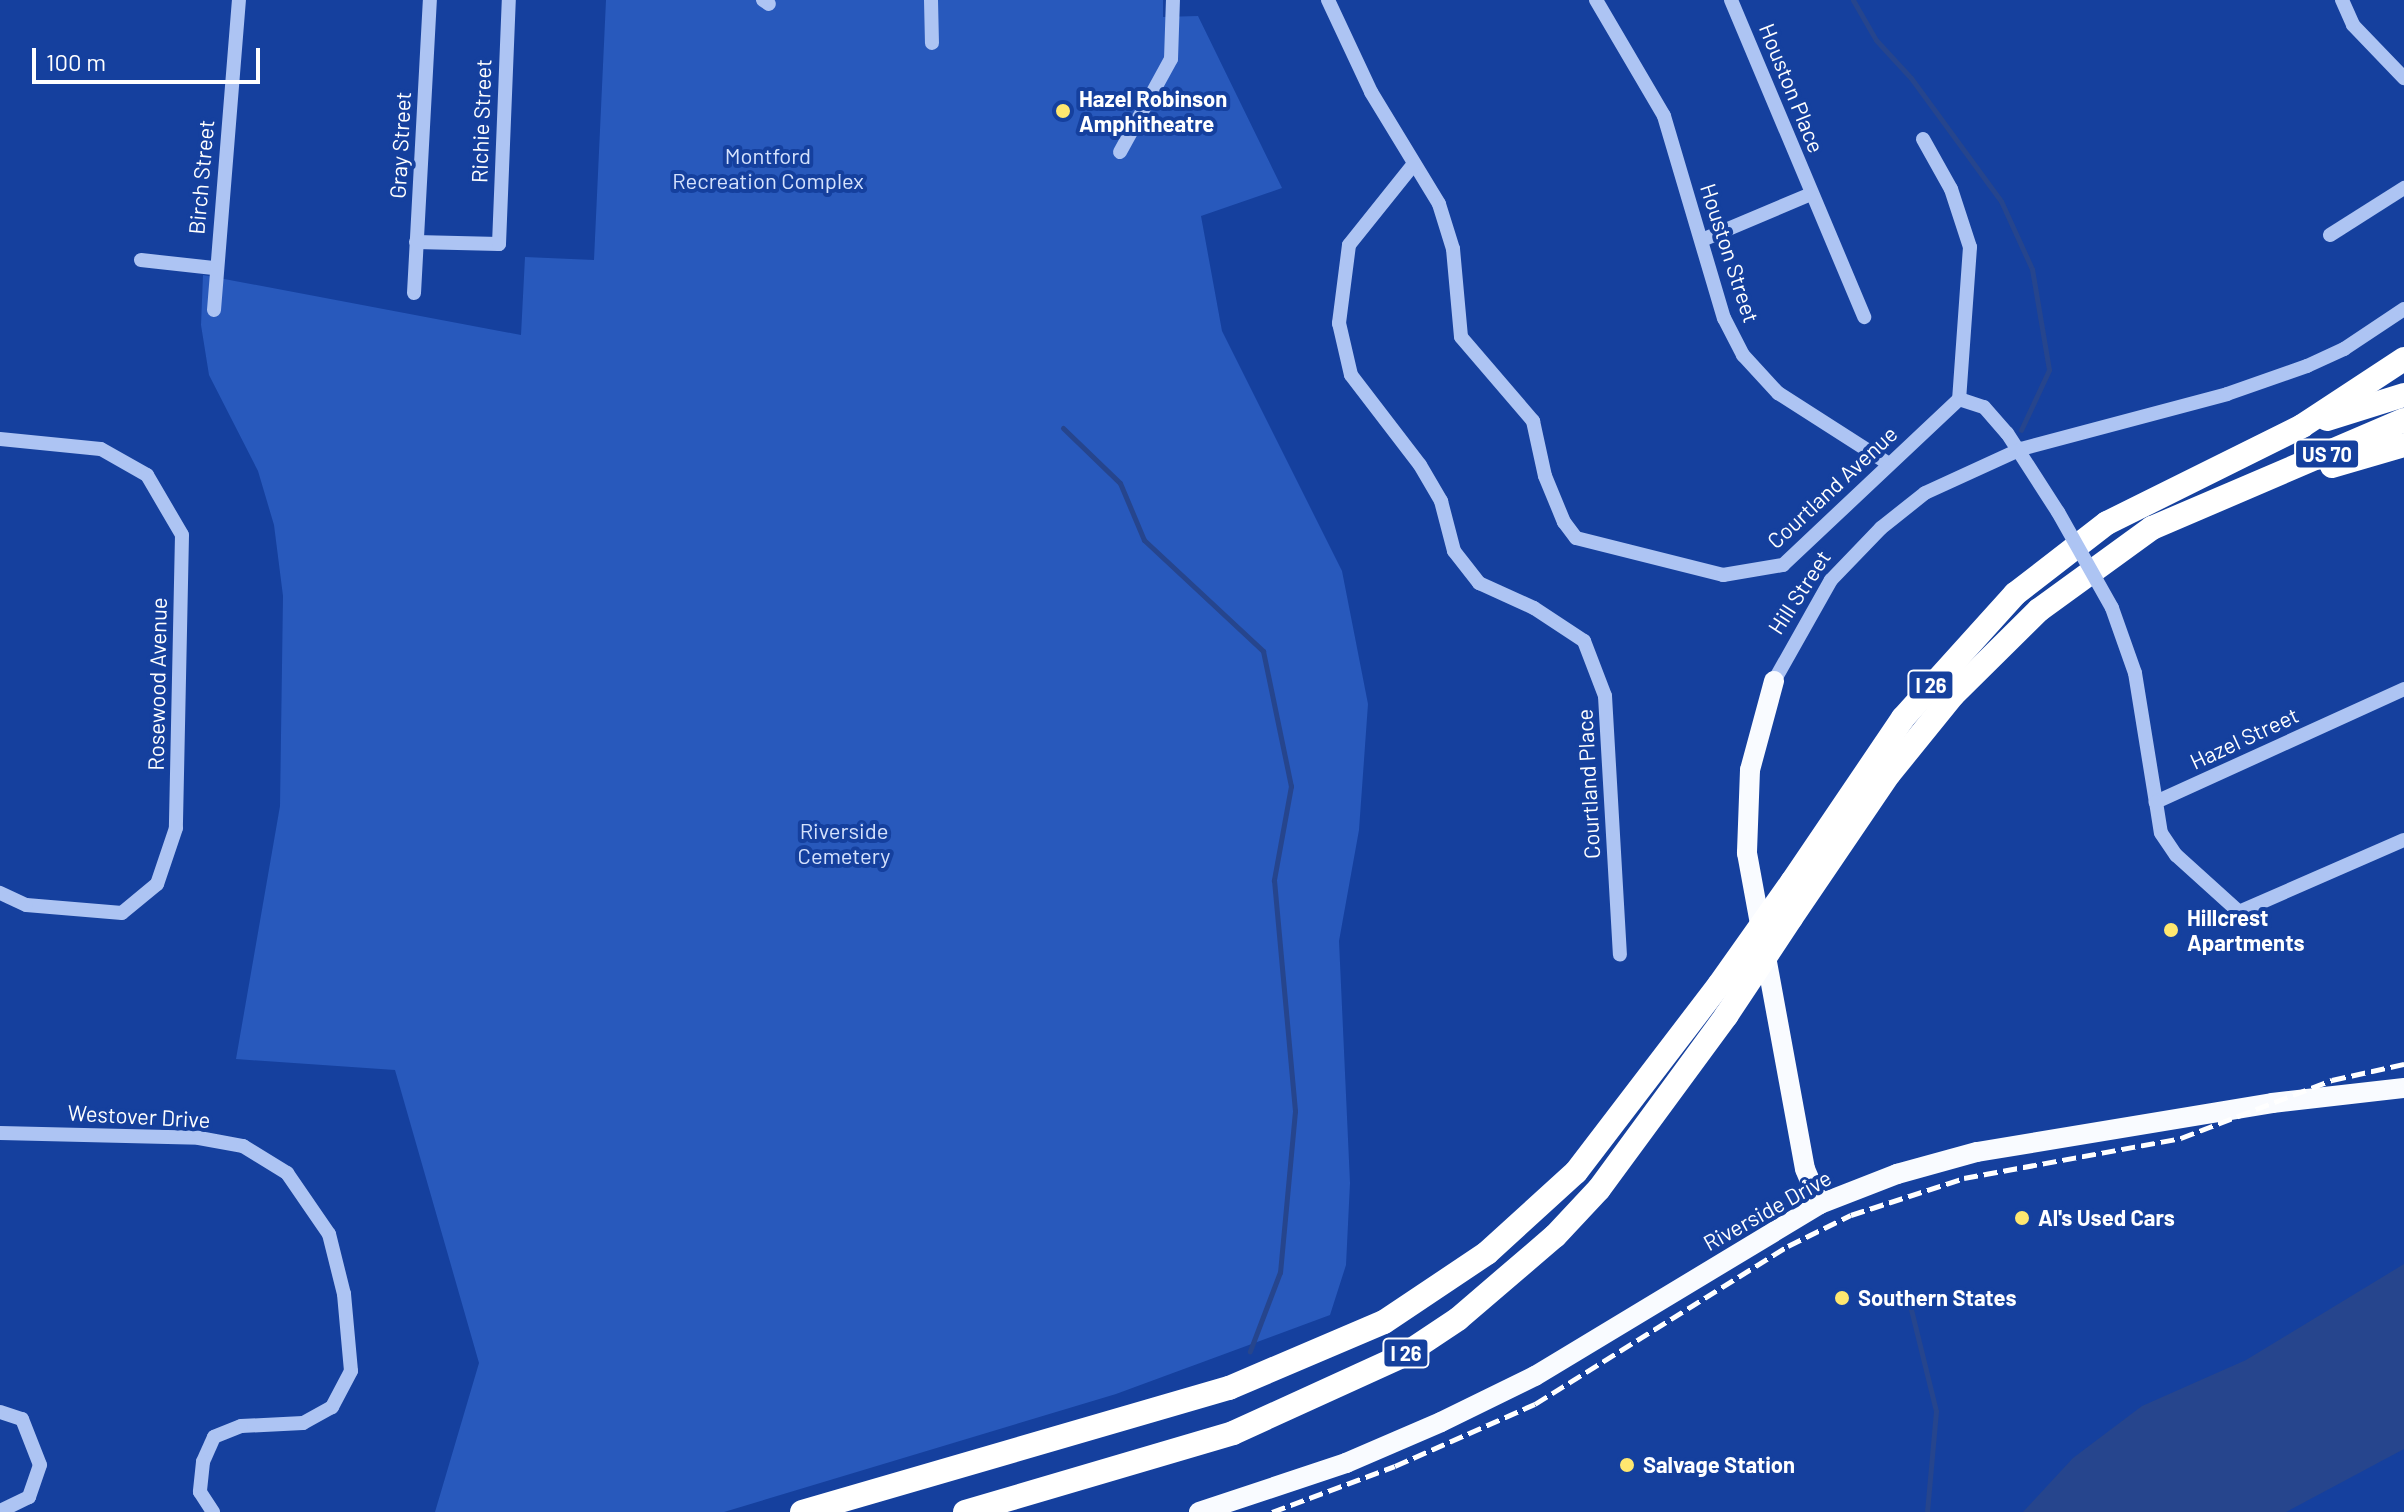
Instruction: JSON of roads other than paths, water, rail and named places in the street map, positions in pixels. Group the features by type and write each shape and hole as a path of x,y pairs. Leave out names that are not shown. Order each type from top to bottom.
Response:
{"highway":[{"path":"2302,426 2404,359"},
{"name":"US 70","path":"2364,408 2404,384"},
{"name":"I 26","path":"802,1512 1229,1388 1384,1322 1487,1253 1576,1172 1719,985 1903,718 2015,594 2107,523 2302,426 2404,395"},
{"name":"US 70","path":"2250,489 2404,420"},
{"name":"I 26","path":"965,1512 1233,1433 1404,1355 1468,1310 1555,1236 1608,1177 1726,1016 1898,763 1953,695 2039,610 2152,528 2250,489 2273,489 2404,445"}],"main road":[{"name":"Hill Street","path":"1774,681 1750,770 1747,853 1805,1169 1820,1204"},
{"name":"Riverside Drive","path":"1199,1512 1346,1463 1535,1376 1820,1204 1897,1174 1977,1152 2272,1103 2404,1088"}],"street":[{"name":"Birch Street","path":"214,310 214,268 239,0"},
{"name":"Gray Street","path":"414,293 430,0"},
{"name":"Richie Street","path":"416,242 499,244 509,0"},
{"path":"931,0 932,43"},
{"path":"1120,152 1171,59 1173,0"},
{"name":"Courtland Avenue","path":"1328,0 1371,92 1439,204 1453,249 1461,337 1533,421 1545,476 1564,522 1576,538 1723,575 1745,575 1783,565 1959,399"},
{"name":"Houston Street","path":"1596,0 1664,116 1724,318 1743,355 1778,393 1889,464"},
{"name":"Houston Place","path":"1731,0 1774,92 1811,194 1864,317"},
{"path":"2342,0 2353,25 2404,78"},
{"path":"1923,139 1951,189 1970,247 1959,399 1984,407 2021,449 2112,608 2135,673 2161,833 2176,855 2239,912 2404,840"},
{"name":"Courtland Place","path":"1413,165 1349,245 1339,323 1351,375 1420,465 1441,501 1454,551 1479,583 1534,608 1584,641 1605,696 1620,955"},
{"path":"2330,235 2404,188"},
{"path":"1702,240 1811,194"},
{"path":"141,260 214,268"},
{"name":"Hill Street","path":"1774,681 1831,580 1881,528 1925,493 2021,449 2227,394 2307,366 2344,349 2404,309"},
{"name":"Rosewood Avenue","path":"0,439 101,449 147,475 182,535 176,828 157,884 122,913 26,905 0,893"},
{"name":"Hazel Street","path":"2156,802 2404,689"},
{"name":"Westover Drive","path":"0,1133 199,1138 243,1146 287,1173 329,1234 344,1294 351,1371 332,1407 303,1423 241,1426 214,1437 203,1462 200,1492 213,1512"},
{"path":"0,1412 22,1419 40,1465 29,1497 0,1511"}],"waterway":[{"path":"1853,0 1876,40 1911,78 2001,201 2032,269 2049,370 2021,430"},
{"path":"1063,428 1120,483 1144,540 1263,651 1291,786 1274,880 1295,1111 1280,1272 1250,1351"},
{"path":"1908,1297 1936,1411 1927,1512"}],"railway":[{"path":"1272,1512 1395,1466 1535,1404 1788,1246 1851,1215 1964,1178 2181,1138 2332,1080 2404,1064"}],"place":[{"name":"Hazel Robinson Amphitheatre","path":"1063,111"},
{"name":"Hillcrest Apartments","path":"2171,930"},
{"name":"Al's Used Cars","path":"2022,1218"},
{"name":"Southern States","path":"1842,1298"},
{"name":"Salvage Station","path":"1627,1465"}],"park label":[{"name":"Montford Recreation Complex","path":"768,168"},
{"name":"Riverside Cemetery","path":"844,842"}]}
